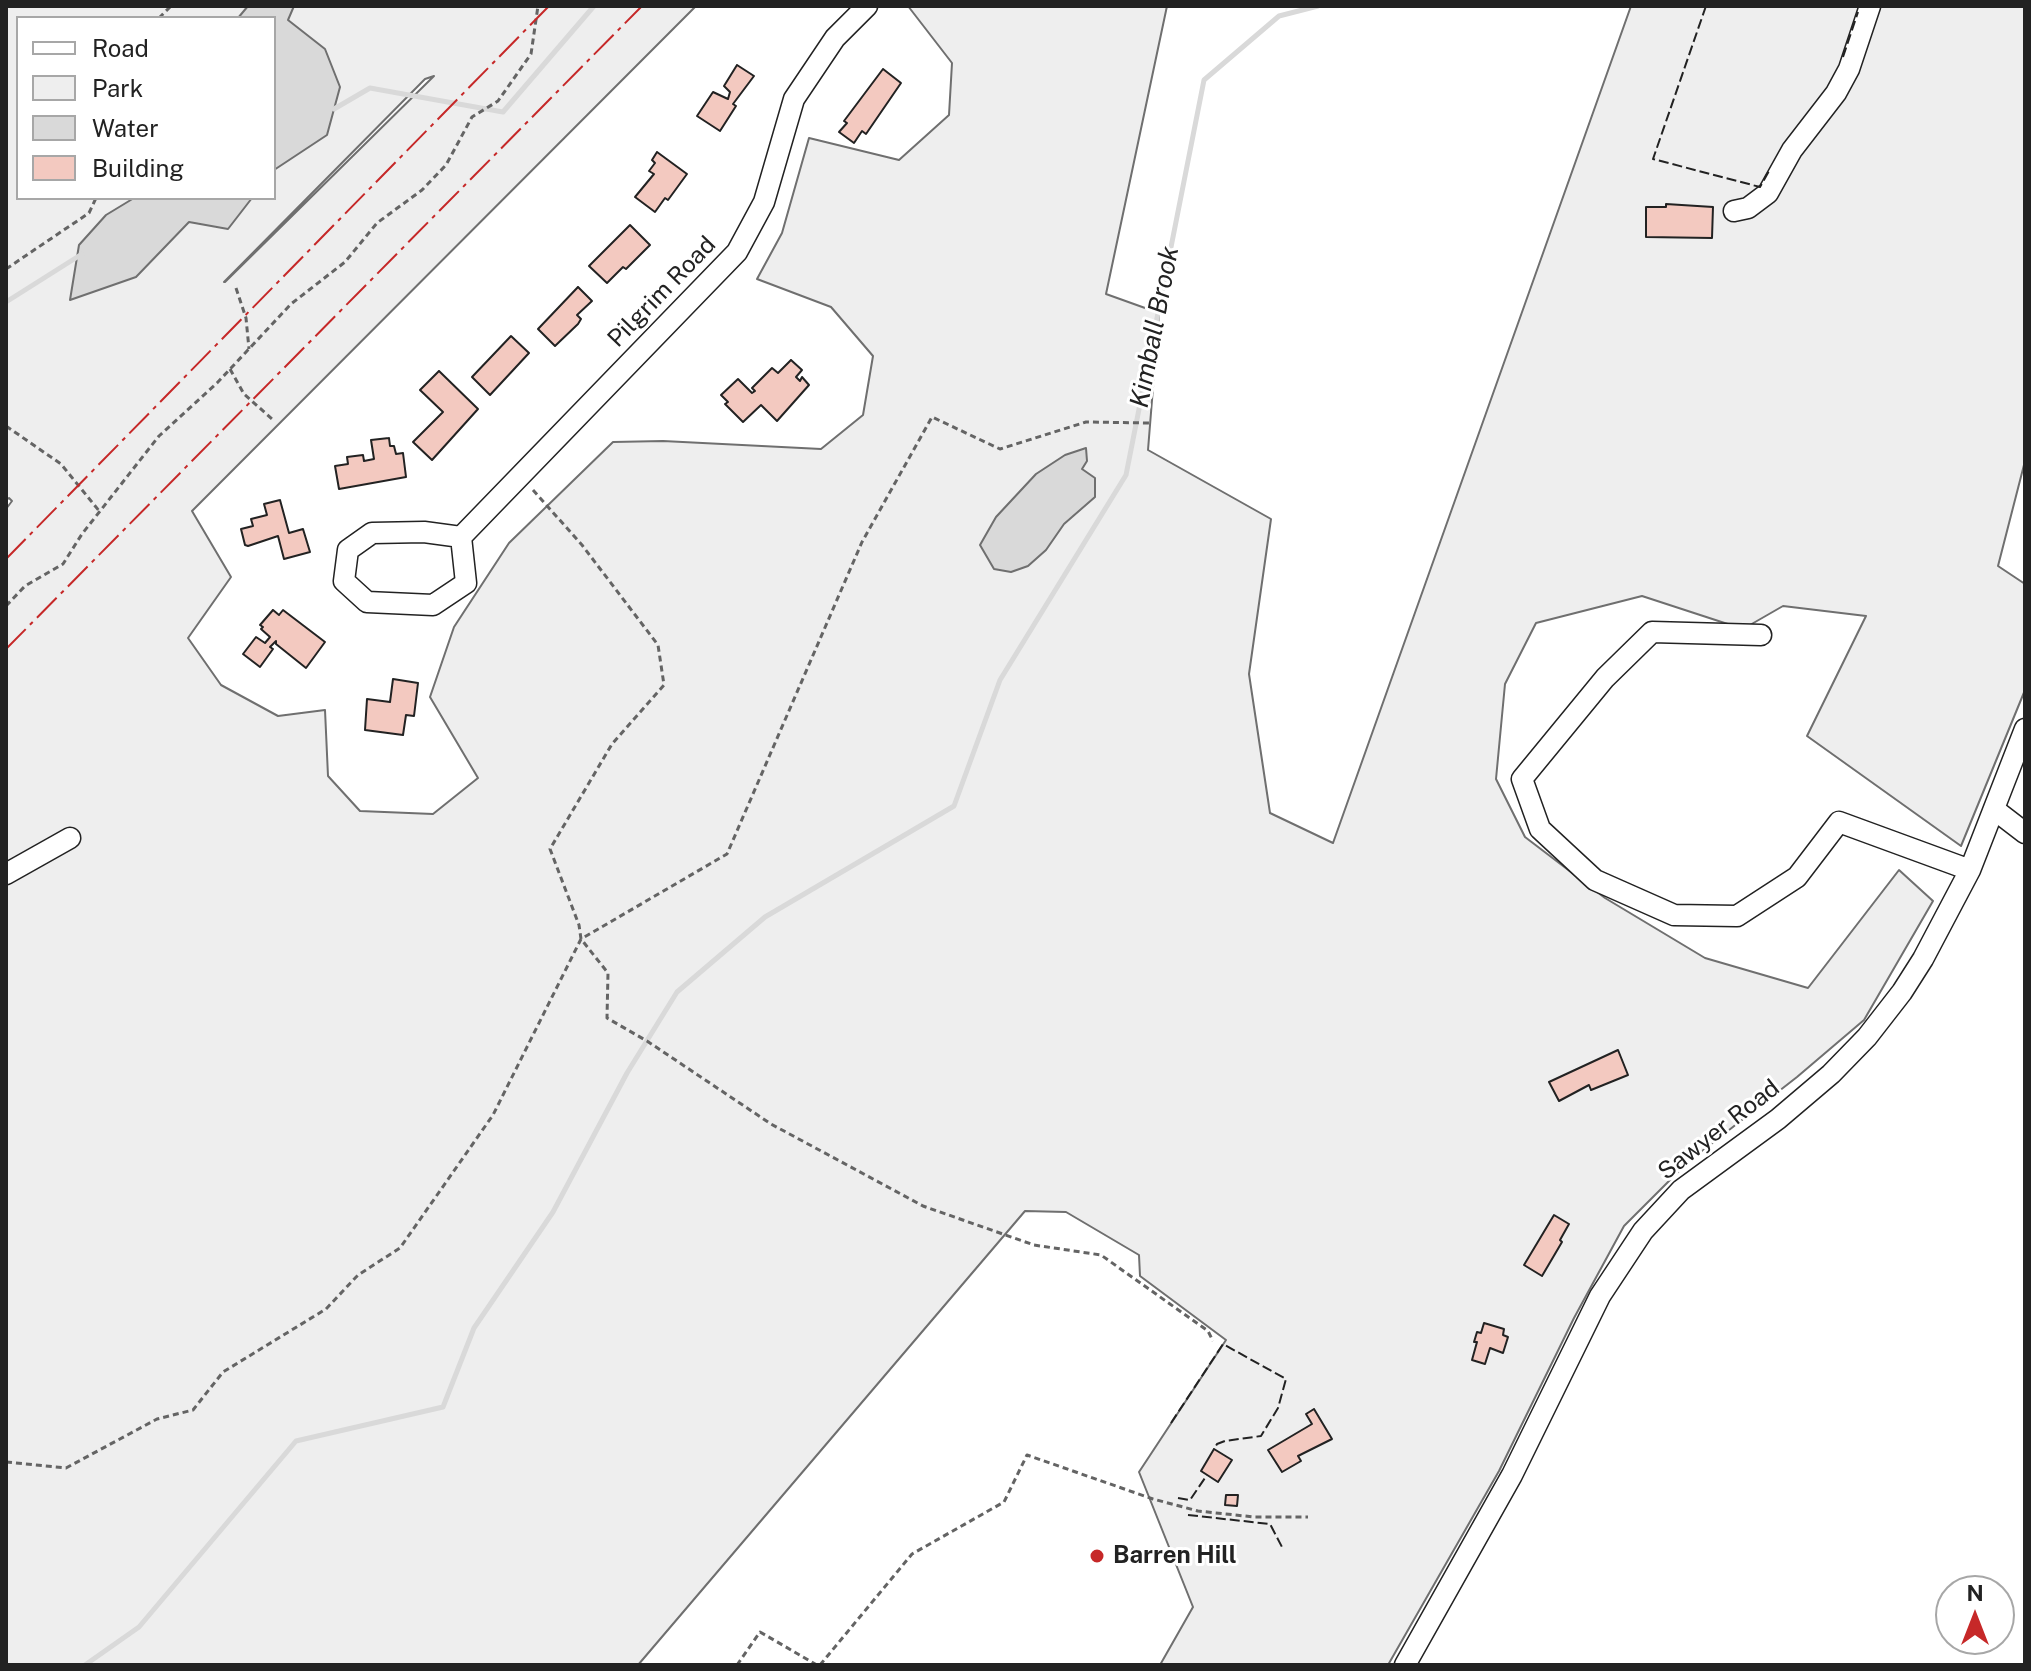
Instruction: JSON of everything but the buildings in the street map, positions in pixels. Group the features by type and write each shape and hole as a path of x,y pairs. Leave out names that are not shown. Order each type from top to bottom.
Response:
{"street":[{"name":"Pilgrim Road","path":"461,537 737,252 764,202 794,99 835,38 867,6"},
{"path":"1734,211 1748,208 1768,193 1792,150 1836,93 1849,69 1870,6"},
{"path":"424,532 461,537 466,583 433,605 367,602 344,581 348,550 372,533 424,532"},
{"path":"1761,635 1652,632 1605,678 1522,779 1540,829 1595,880 1674,915 1737,916 1797,877 1839,822 1970,870"},
{"name":"Sawyer Road","path":"1405,1665 1512,1475 1600,1296 1628,1252 1681,1190 1778,1119 1831,1074 1867,1037 1923,959 1970,870 2025,729"},
{"path":"1995,810 2025,833"},
{"path":"6,874 70,838"}],"path":[{"path":"6,606 25,586 63,564 82,534 159,436 230,369 291,304 345,262 377,223 422,190 446,165 472,117 498,101 531,54 538,6"},
{"path":"6,269 89,213 95,200"},
{"path":"236,288 246,318 249,349"},
{"path":"230,369 244,394 272,419"},
{"path":"6,1462 66,1468 157,1419 193,1410 223,1372 326,1309 358,1275 400,1248 493,1115 581,939 727,854 862,542 932,417 1000,449 1086,422 1150,423"},
{"path":"6,426 61,464 100,512"},
{"path":"520,475 582,545 658,645 664,685 612,744 550,849 579,925 581,939 608,973 607,1018 771,1124 923,1206 1034,1245 1101,1255 1208,1331 1213,1341"},
{"path":"737,1665 760,1632 819,1665 912,1554 1004,1502 1027,1455 1153,1499 1198,1511 1254,1517 1308,1517"}],"green space":[{"path":"6,6 696,6 192,511 231,577 188,638 221,685 278,716 325,710 328,776 360,811 433,814 478,778 430,697 454,627 509,543 613,442 663,441 821,449 863,415 873,356 831,307 757,279 782,233 809,138 899,160 949,115 952,63 908,6 1167,6 1106,294 1159,313 1148,450 1271,519 1249,674 1270,813 1333,843 1631,6 2025,6 2025,461 1998,566 2025,584 2025,690 1961,846 1807,736 1866,616 1783,606 1743,629 1642,596 1536,623 1505,684 1496,779 1525,837 1605,898 1705,958 1808,988 1899,870 1933,901 1864,1020 1688,1162 1624,1226 1574,1318 1499,1471 1388,1665 1160,1665 1193,1607 1139,1472 1226,1340 1140,1276 1139,1255 1066,1212 1025,1211 638,1665 6,1665 6,509 12,501 9,498 6,500","holes":["434,76 225,282 425,79"]}],"water":[{"path":"248,6 294,6 288,20 325,49 340,87 327,135 276,169 276,16 240,16"},
{"path":"131,200 250,200 228,229 189,222 136,277 70,300 79,245 106,215"},
{"path":"1086,448 1087,461 1082,469 1095,478 1095,497 1064,524 1046,550 1028,566 1011,572 994,569 980,545 996,517 1036,474 1065,455"}],"waterway":[{"path":"334,109 370,88 503,112 594,6"},
{"name":"Kimball Brook","path":"85,1665 139,1627 296,1441 443,1407 474,1328 553,1212 627,1073 677,992 765,917 954,806 1000,680 1126,475 1204,80 1279,16 1318,6"},
{"path":"6,302 82,254"}],"fence":[{"path":"1706,6 1653,159 1760,187 1769,171"},
{"path":"1843,57 1858,12"},
{"path":"1171,1423 1223,1344 1286,1379 1278,1408 1261,1436 1225,1441 1214,1449"},
{"path":"1178,1498 1190,1500 1207,1475"},
{"path":"1188,1515 1270,1524 1282,1547"}],"power":[{"path":"6,559 549,6"},
{"path":"6,649 642,6"}],"place":[{"name":"Barren Hill","path":"1097,1556"}]}
